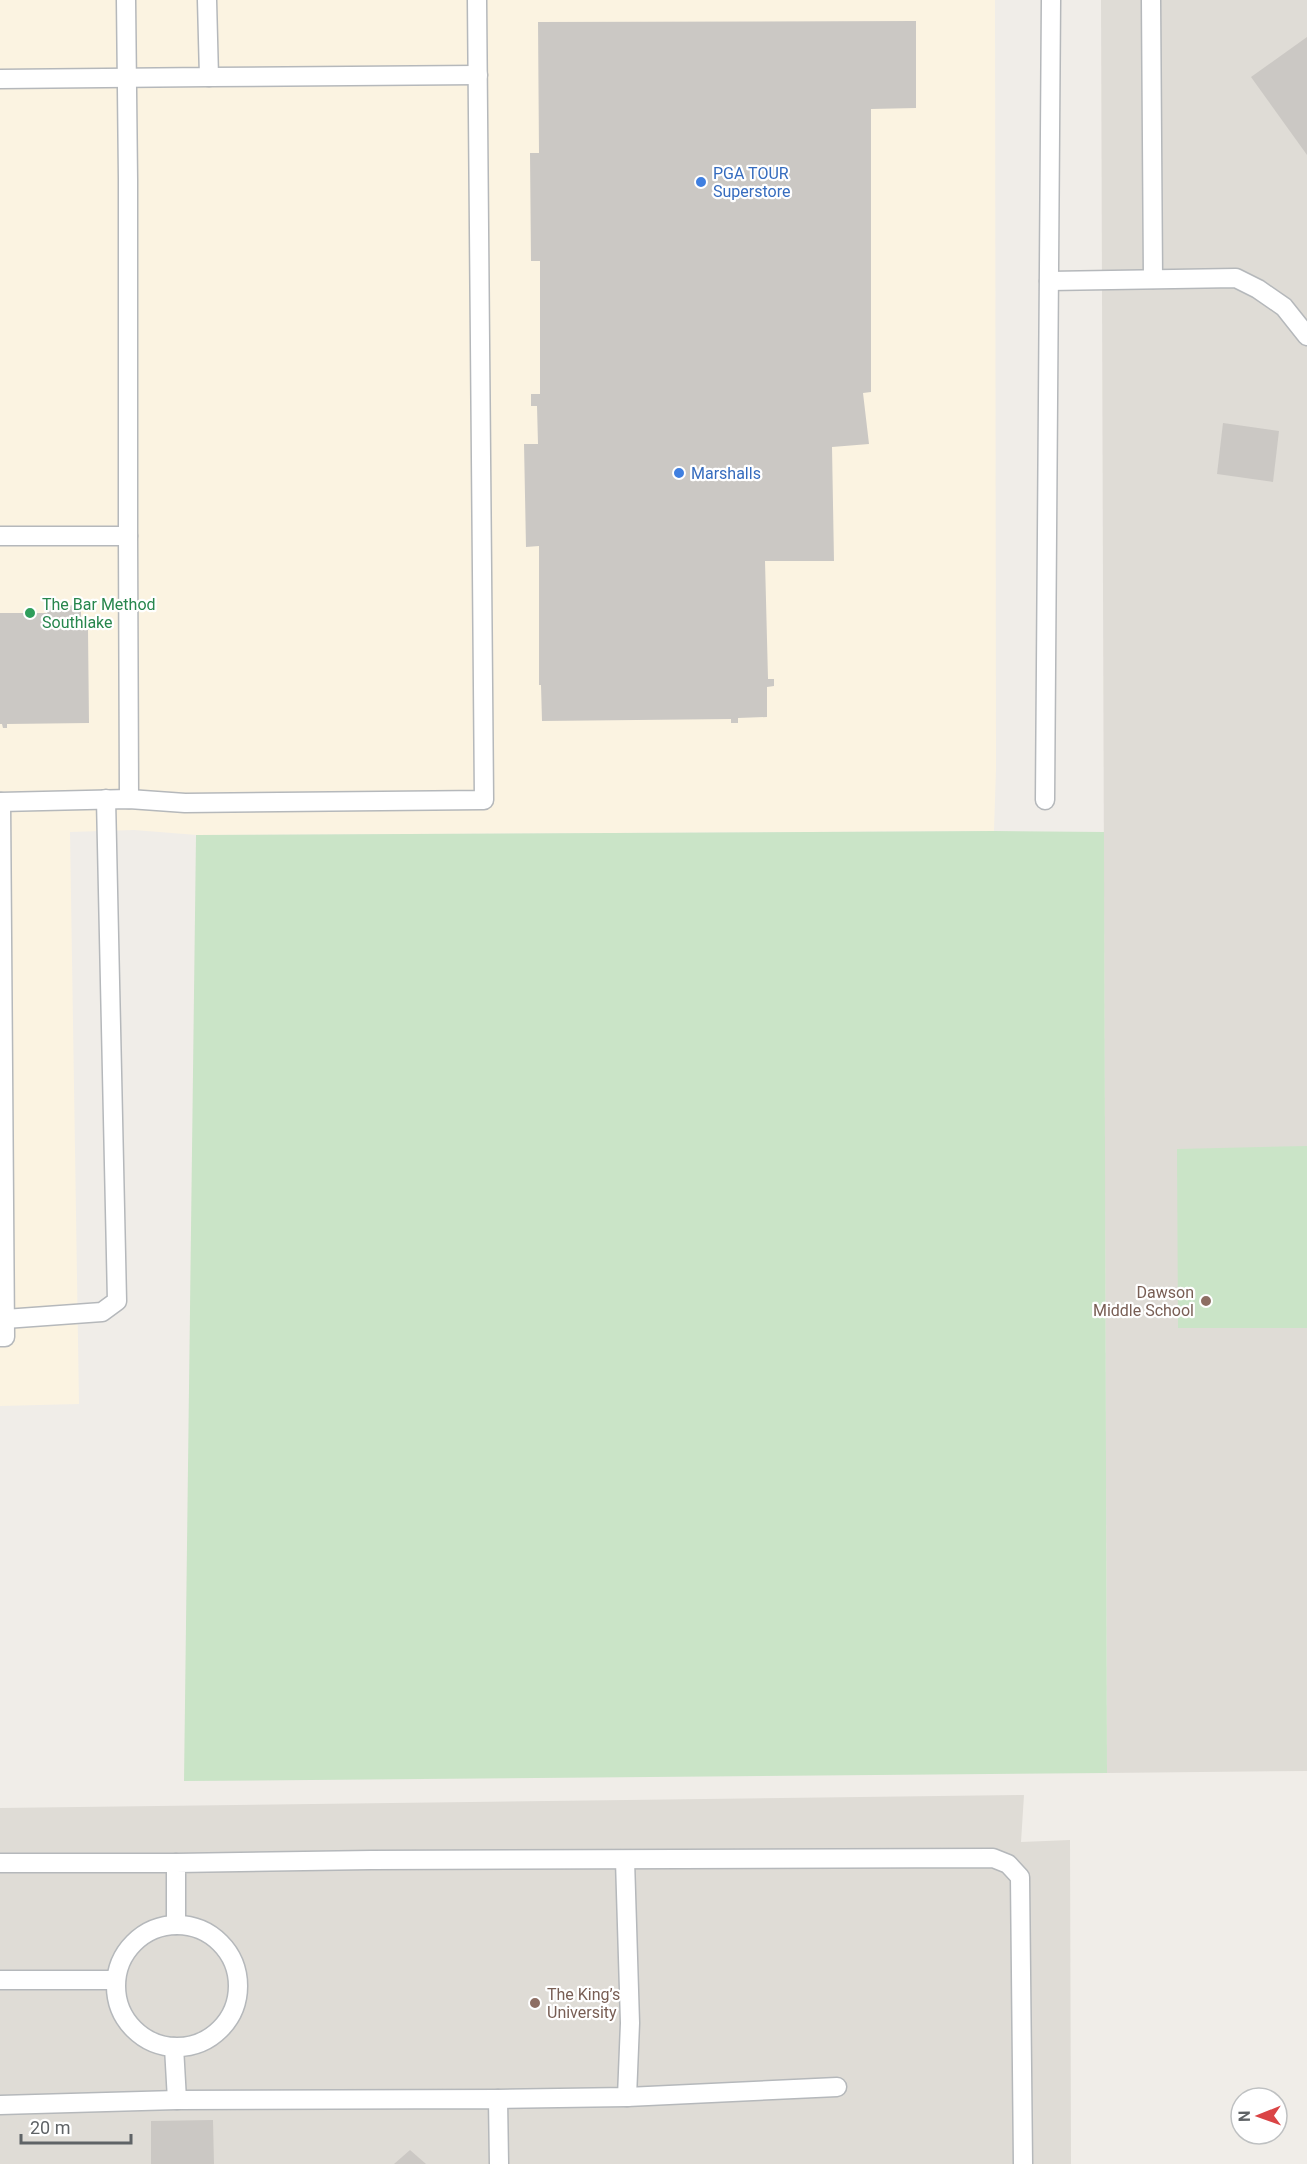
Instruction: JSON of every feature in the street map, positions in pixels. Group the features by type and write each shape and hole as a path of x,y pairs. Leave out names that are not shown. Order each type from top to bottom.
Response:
{"lane":[{"path":"126,0 129,799"},
{"path":"207,0 209,77"},
{"path":"0,1337 5,1337 1,802 106,799 185,803 484,800 477,0"},
{"path":"1045,800 1051,0"},
{"path":"1151,0 1153,279"},
{"path":"0,79 478,75"},
{"path":"1049,281 1236,278 1258,289 1284,307 1307,336"},
{"path":"0,536 128,536"},
{"path":"5,1319 102,1312 117,1300 106,799"},
{"path":"0,1863 993,1858 1008,1864 1020,1877 1023,2164"},
{"path":"625,1860 630,2023 627,2097"},
{"path":"176,1863 176,1925"},
{"path":"176,1925 190,1926 208,1933 224,1947 234,1964 238,1984 235,2004 226,2022 212,2036 194,2044 174,2047 155,2043 138,2033 125,2018 117,1999 116,1980 121,1960 133,1943 150,1931 176,1925"},
{"path":"0,1980 116,1980"},
{"path":"174,2047 177,2100"},
{"path":"0,2105 177,2100 627,2097 837,2087"},
{"path":"498,2099 499,2164"}],"shaded area":[{"path":"0,0 995,0 996,769 994,831 197,835 134,830 70,832 79,1404 0,1406"},
{"name":"Dawson Middle School","path":"1101,0 1307,0 1307,1771 1107,1773"},
{"name":"The King’s University","path":"1024,1795 1021,1842 1070,1840 1071,2164 0,2164 0,1808"}],"green space":[{"path":"1104,832 1107,1773 184,1781 196,835"},
{"path":"1307,1146 1307,1328 1178,1328 1177,1149"}],"building":[{"path":"916,21 916,108 871,109 871,392 863,393 869,444 832,447 834,561 765,561 768,679 774,679 774,686 767,687 767,717 738,718 738,723 731,723 731,719 542,721 541,685 539,685 539,546 526,547 524,444 538,444 537,406 531,406 531,394 540,394 540,261 531,261 530,153 539,153 538,22"},
{"path":"1307,37 1307,155 1251,77"},
{"path":"1223,423 1279,431 1273,482 1217,474"},
{"path":"81,605 81,623 91,622 91,630 88,630 89,723 7,724 7,728 3,728 0,724 0,613 47,613 47,606"},
{"path":"213,2120 214,2164 151,2164 151,2121"},
{"path":"410,2150 426,2164 394,2164"}],"place":[{"name":"PGA TOUR Superstore","path":"701,182"},
{"name":"Marshalls","path":"679,473"},
{"name":"The Bar Method Southlake","path":"30,613"},
{"name":"Dawson Middle School","path":"1206,1301"},
{"name":"The King’s University","path":"535,2003"}]}
